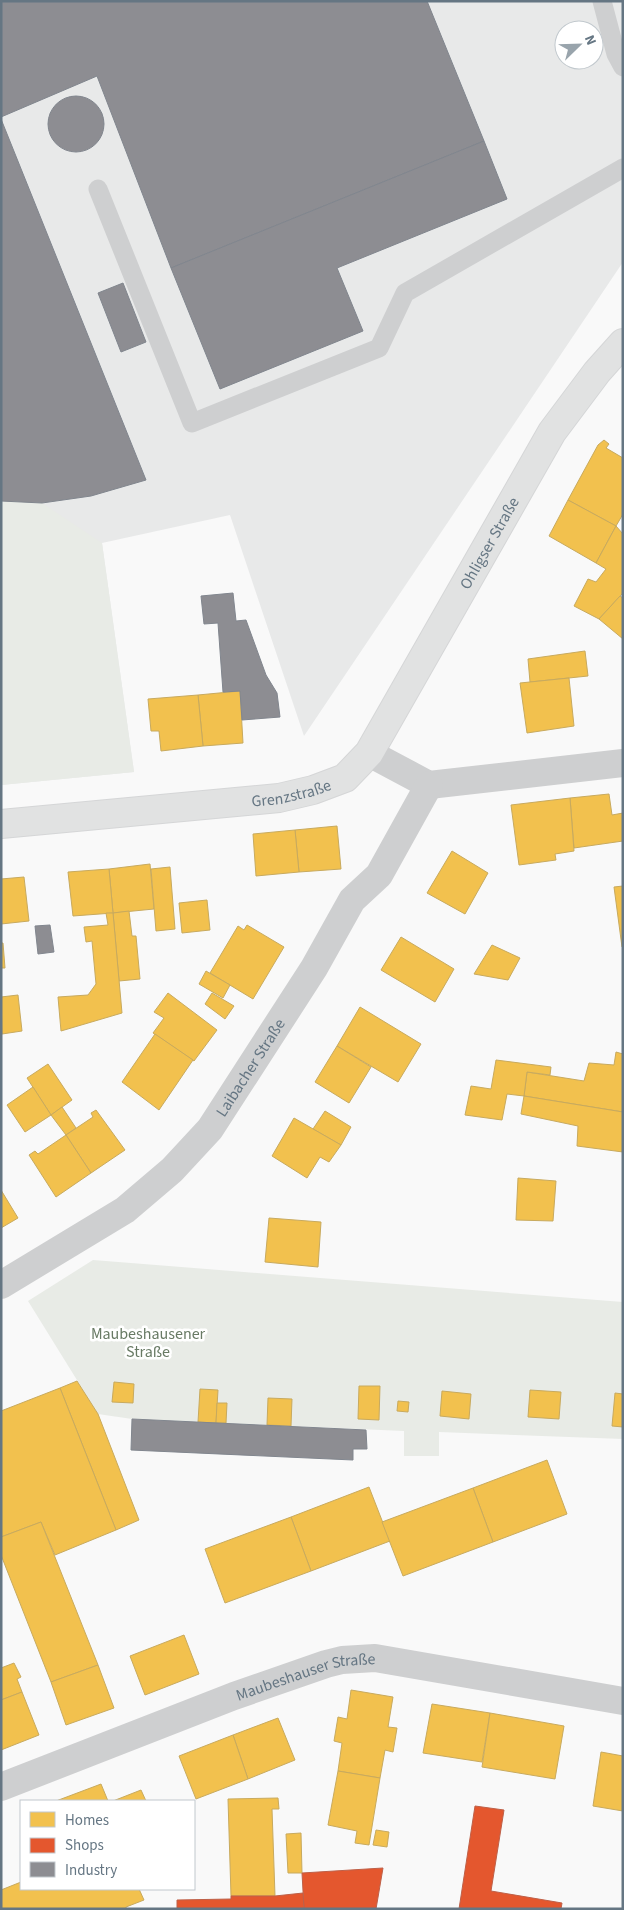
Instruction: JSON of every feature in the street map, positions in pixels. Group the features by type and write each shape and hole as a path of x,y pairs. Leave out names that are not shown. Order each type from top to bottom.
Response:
{"main road":[{"name":"Ohligser Straße","path":"369,753 552,432 596,372 623,343"},
{"name":"Grenzstraße","path":"1,824 279,798 313,790 345,778 369,753"}],"street":[{"path":"369,753 429,785 623,763"},
{"name":"Laibacher Straße","path":"1,1285 125,1210 172,1170 210,1129 314,968 352,900 379,875 429,785"},
{"name":"Maubeshauser Straße","path":"1,1787 234,1696 342,1660 375,1658 623,1701"}],"lane":[{"path":"602,1 616,54 623,67"},
{"path":"98,189 192,423 379,348 405,293 623,168"}],"shaded area":[{"path":"1,1 623,1 623,262 304,736 230,515 102,543 134,772 1,785"}],"green space":[{"path":"1,501 42,503 102,543 134,772 1,785"},
{"name":"Maubeshausener Straße","path":"93,1260 623,1302 623,1439 439,1432 439,1456 404,1456 404,1431 132,1419 98,1414 28,1301"}],"building: Homes":[{"path":"604,440 609,444 606,448 623,458 623,514 616,526 568,500 598,445"},
{"path":"568,500 616,526 596,563 549,536"},
{"path":"616,526 623,534 623,593 599,619 574,606 588,579 596,582 606,569 596,563"},
{"path":"620,596 623,598 623,639 599,619"},
{"path":"585,651 588,676 530,682 528,659"},
{"path":"569,678 574,726 527,733 520,683"},
{"path":"240,691 243,743 203,746 198,695"},
{"path":"198,695 203,746 161,751 159,731 151,731 148,699"},
{"path":"609,794 612,815 623,813 623,841 574,848 570,798"},
{"path":"570,798 574,851 555,854 556,860 519,865 511,805"},
{"path":"337,826 341,869 299,872 295,830"},
{"path":"295,830 299,872 256,876 253,834"},
{"path":"452,851 488,873 465,914 427,893"},
{"path":"150,864 154,909 113,913 109,869"},
{"path":"170,867 175,929 156,931 151,869"},
{"path":"109,869 113,913 73,916 68,872"},
{"path":"24,877 29,921 1,924 1,879"},
{"path":"623,886 623,947 622,947 614,887"},
{"path":"207,900 210,930 182,933 179,903"},
{"path":"129,911 132,936 136,936 140,979 119,981 113,913"},
{"path":"106,913 113,913 122,1013 61,1031 58,997 88,995 96,984 92,941 86,942 84,927 108,925"},
{"path":"247,925 284,947 253,999 210,973 238,926 244,930"},
{"path":"401,937 454,969 435,1002 381,970"},
{"path":"1,943 3,943 5,968 1,968"},
{"path":"492,945 520,958 508,980 474,974"},
{"path":"206,971 230,985 223,998 199,984"},
{"path":"168,993 217,1030 194,1061 153,1033 164,1018 154,1012"},
{"path":"212,993 234,1006 225,1019 205,1004"},
{"path":"18,995 22,1031 2,1034 1,997"},
{"path":"360,1007 421,1044 398,1082 337,1046"},
{"path":"155,1034 193,1060 159,1110 122,1082"},
{"path":"337,1046 371,1067 349,1103 315,1082"},
{"path":"616,1052 623,1054 623,1112 524,1096 527,1072 584,1081 589,1063 614,1065"},
{"path":"496,1060 551,1067 550,1075 527,1072 524,1096 507,1094 502,1120 465,1115 471,1086 491,1089"},
{"path":"48,1064 72,1100 51,1115 27,1078"},
{"path":"33,1087 51,1115 25,1132 7,1105"},
{"path":"524,1096 623,1112 623,1152 577,1146 578,1126 521,1114"},
{"path":"62,1107 76,1128 66,1135 51,1115"},
{"path":"96,1110 125,1150 91,1173 66,1135 93,1117 91,1113"},
{"path":"325,1111 351,1127 341,1145 313,1129"},
{"path":"294,1118 341,1145 329,1162 320,1157 307,1178 272,1156"},
{"path":"66,1135 91,1173 56,1197 29,1155 35,1151 38,1154"},
{"path":"518,1178 556,1181 553,1221 516,1220"},
{"path":"1,1190 18,1218 1,1228"},
{"path":"269,1218 321,1222 318,1267 265,1262"},
{"path":"77,1381 98,1414 139,1520 116,1530 60,1388"},
{"path":"114,1382 134,1384 133,1403 112,1402"},
{"path":"359,1386 380,1386 379,1420 358,1419"},
{"path":"60,1388 116,1530 55,1555 41,1522 1,1537 1,1411"},
{"path":"200,1389 218,1390 216,1423 198,1422"},
{"path":"530,1390 561,1392 559,1419 528,1417"},
{"path":"442,1391 471,1394 469,1419 440,1416"},
{"path":"615,1393 623,1394 623,1427 612,1426"},
{"path":"268,1398 292,1399 291,1426 267,1425"},
{"path":"398,1401 409,1402 408,1412 397,1411"},
{"path":"217,1403 227,1403 226,1423 216,1423"},
{"path":"547,1460 567,1514 493,1542 473,1488"},
{"path":"369,1487 390,1541 311,1571 291,1517"},
{"path":"473,1488 493,1542 403,1576 382,1522"},
{"path":"291,1517 311,1571 225,1603 205,1549"},
{"path":"41,1522 98,1665 51,1682 1,1555 1,1537"},
{"path":"184,1635 199,1674 145,1695 130,1656"},
{"path":"14,1663 21,1677 17,1679 22,1692 1,1700 1,1668"},
{"path":"98,1665 114,1708 66,1725 51,1682"},
{"path":"351,1690 393,1697 388,1727 397,1728 393,1752 385,1750 380,1778 338,1771 342,1743 334,1741 338,1717 347,1719"},
{"path":"22,1692 39,1735 1,1750 1,1700"},
{"path":"432,1704 490,1713 482,1762 423,1753"},
{"path":"490,1713 564,1726 555,1779 482,1767"},
{"path":"278,1718 295,1760 248,1779 233,1735"},
{"path":"233,1735 248,1779 196,1799 179,1756"},
{"path":"601,1752 623,1756 623,1811 593,1806"},
{"path":"338,1771 380,1778 369,1845 355,1843 357,1831 328,1825"},
{"path":"101,1784 108,1800 59,1800"},
{"path":"141,1790 146,1800 116,1800"},
{"path":"278,1798 279,1809 272,1809 275,1896 231,1896 228,1799"},
{"path":"376,1830 389,1832 387,1847 373,1845"},
{"path":"301,1833 302,1873 288,1873 286,1834"},
{"path":"20,1882 20,1890 139,1890 144,1900 126,1907 126,1909 1,1909 1,1890"}],"building: Shops":[{"path":"475,1806 504,1810 491,1891 562,1903 561,1909 459,1909"},
{"path":"383,1868 376,1909 304,1909 302,1873"},
{"path":"303,1893 304,1909 177,1909 177,1900 231,1899 231,1896 275,1896"}],"building: Industry":[{"path":"1,1 427,1 484,141 171,268 97,76 1,117"},
{"path":"76,96 87,98 96,104 102,113 104,124 102,135 96,144 87,150 76,152 65,150 56,144 50,135 48,124 50,113 56,104 65,98"},
{"path":"1,119 146,480 91,496 42,503 1,501"},
{"path":"484,141 507,199 337,268 363,331 220,389 171,268"},
{"path":"123,283 146,342 121,352 98,293"},
{"path":"233,593 236,621 246,620 266,675 277,693 280,717 242,720 240,691 223,692 218,623 204,624 201,596"},
{"path":"50,925 54,952 38,954 35,926"},
{"path":"132,1419 366,1430 367,1449 353,1449 353,1460 131,1450"}]}
